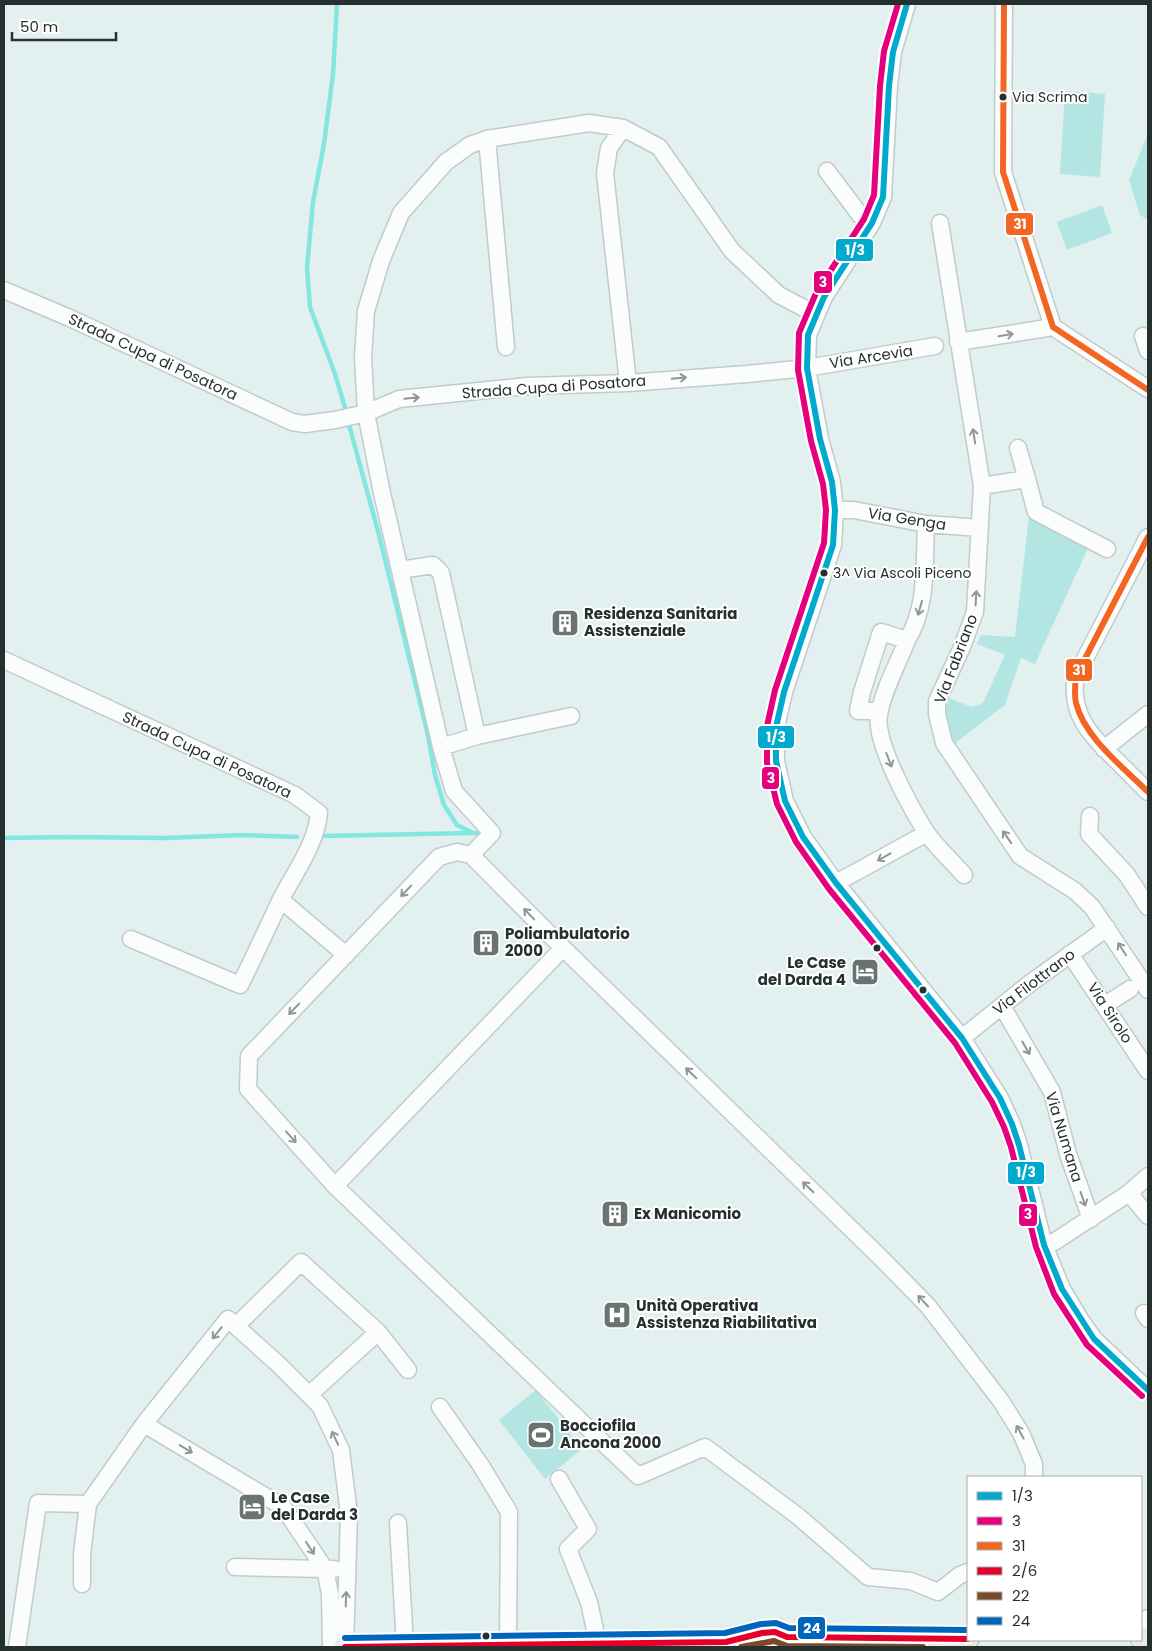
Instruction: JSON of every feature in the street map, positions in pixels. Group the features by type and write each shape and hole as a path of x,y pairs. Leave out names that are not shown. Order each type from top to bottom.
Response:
{"main road":[{"path":"345,1647 726,1642 762,1633 775,1632 787,1642 967,1638"}],"street":[{"path":"906,4 893,52 889,86 883,197 872,223 824,297 815,314 808,335 806,368 820,439 832,482 835,510 833,545 784,692 776,727 776,761 785,801 803,837 836,883 962,1038 1000,1098 1019,1145 1044,1245 1062,1289 1094,1339 1148,1390"},
{"path":"1004,4 1003,172 1053,327 1146,387"},
{"path":"472,855 492,833 454,791 441,747 382,492 360,414 366,311 381,261 401,213 446,162 470,145 487,139 589,123 623,128 659,147 732,251 779,295 815,314"},
{"path":"623,128 609,148 605,173 628,383"},
{"path":"487,139 506,347"},
{"path":"827,171 860,215 872,223"},
{"name":"Via Fabriano","path":"940,223 982,486 975,612 962,647 937,701 936,714 944,743 1020,856 1075,891 1092,906 1148,990"},
{"name":"Strada Cupa di Posatora","path":"4,290 72,319 292,422 305,424 360,414 399,399 527,386 628,383 806,368"},
{"path":"958,342 1053,327"},
{"name":"Via Arcevia","path":"806,368 935,346"},
{"path":"1018,448 1036,512 1108,549"},
{"path":"982,486 1027,479"},
{"name":"Via Genga","path":"835,510 854,510 926,524 980,528"},
{"path":"926,524 922,602 913,632 907,640 878,717 880,737 891,767 927,833 964,875"},
{"path":"1148,537 1076,676 1074,688 1076,704 1088,733 1148,792"},
{"path":"400,570 434,565 441,573 477,736"},
{"path":"880,711 858,711 862,692 882,632 907,640"},
{"name":"Strada Cupa di Posatora","path":"4,660 295,795 319,813 312,841 240,985 131,939"},
{"path":"1104,749 1148,714"},
{"path":"441,747 477,736 570,716"},
{"path":"1090,816 1089,834 1127,874 1148,907"},
{"path":"836,883 927,833"},
{"path":"967,1572 960,1575 938,1592 911,1581 868,1577 799,1517 705,1447 638,1476 335,1186 248,1089 249,1056 439,857 457,852 472,855 563,948 868,1245 928,1306 1001,1401 1021,1433 1034,1464 1034,1476"},
{"path":"281,900 346,955"},
{"name":"Via Filottrano","path":"962,1038 1070,954 1107,928"},
{"path":"335,1186 563,948"},
{"name":"Via Sirolo","path":"1070,954 1147,1067"},
{"path":"1105,1005 1130,990"},
{"name":"Via Numana","path":"1002,1006 1052,1092 1068,1154 1090,1219"},
{"path":"1054,1242 1129,1193 1148,1176"},
{"path":"1129,1193 1148,1216"},
{"path":"236,1326 301,1262 378,1332 408,1370"},
{"path":"82,1584 82,1554 88,1504 144,1424 228,1319 278,1364 320,1406 341,1450 349,1514 345,1647"},
{"path":"309,1395 378,1332"},
{"path":"440,1407 480,1464 509,1512 508,1645"},
{"path":"144,1424 283,1507 324,1569 330,1594 331,1647"},
{"path":"560,1479 588,1529 568,1549 589,1602 598,1644"},
{"path":"17,1647 38,1503 88,1504"},
{"path":"398,1523 412,1646"},
{"path":"235,1567 347,1570"},
{"path":"1142,1634 1148,1618"}],"shaded area":[{"path":"1065,91 1105,94 1100,177 1060,174"},
{"path":"1148,134 1148,220 1140,215 1129,180"},
{"path":"1102,205 1112,233 1067,250 1057,222"},
{"path":"1029,516 1088,548 1035,664 1021,658 1005,705 955,743 945,721 949,698 972,707 983,703 1005,655 977,644 981,635 1015,637"},
{"name":"Bocciofila Ancona 2000","path":"536,1390 582,1449 545,1479 499,1420"}],"waterway":[{"path":"337,4 333,74 324,144 313,202 307,268 310,307 335,374 347,414"},
{"path":"348,421 379,535 428,735 435,775 444,805 457,825 473,833 478,833"},
{"path":"321,836 472,833"},
{"path":"4,838 165,838 244,835 297,837"}],"transit line":[{"name":"3","path":"898,4 884,51 880,86 874,195 864,219 816,293 799,333 798,370 811,441 823,484 826,510 824,543 775,690 767,726 767,763 777,804 796,842 829,889 955,1043 992,1102 1011,1147 1036,1247 1054,1294 1087,1345 1142,1396"},
{"name":"1/3","path":"907,4 893,52 889,86 883,197 872,223 824,297 808,335 807,368 820,439 832,482 835,510 833,545 784,692 776,727 776,761 785,801 803,837 836,883 962,1038 1000,1098 1019,1145 1044,1245 1062,1289 1094,1339 1148,1390"},
{"name":"31","path":"1004,4 1003,172 1053,327 1148,390"},
{"name":"31","path":"1148,537 1076,676 1075,693 1080,716 1087,728 1106,751 1148,792"},
{"name":"24","path":"345,1638 725,1633 761,1624 776,1623 789,1628 967,1630"},
{"name":"2/6","path":"345,1647 726,1642 762,1633 775,1632 787,1637 967,1639"},
{"name":"22","path":"741,1647 774,1641 787,1646 923,1647"}],"place":[{"name":"Via Scrima","path":"1003,97"},
{"name":"3^ Via Ascoli Piceno","path":"824,573"},
{"name":"Residenza Sanitaria Assistenziale","path":"565,623"},
{"name":"Poliambulatorio 2000","path":"486,943"},
{"name":"Le Case del Darda 4","path":"865,972"},
{"name":"Ex Manicomio","path":"615,1214"},
{"name":"Unità Operativa Assistenza Riabilitativa","path":"617,1315"},
{"name":"Bocciofila Ancona 2000","path":"541,1435"},
{"name":"Le Case del Darda 3","path":"252,1507"}]}
